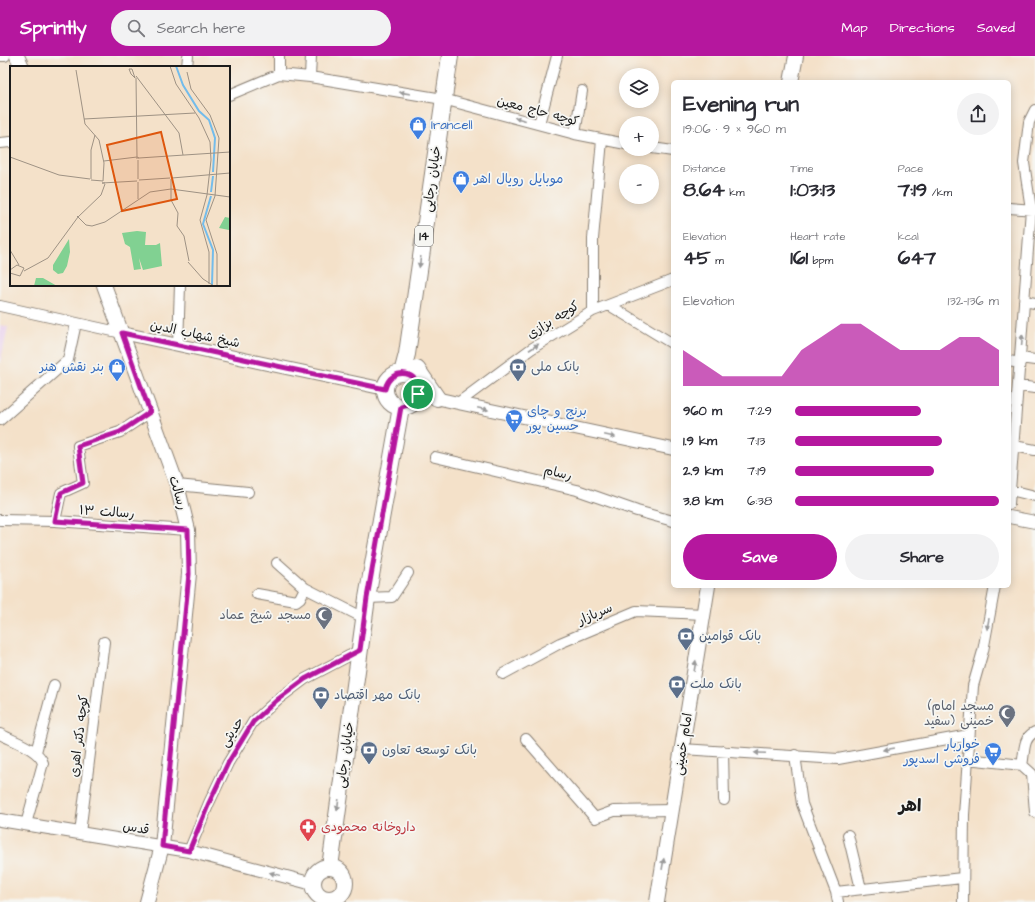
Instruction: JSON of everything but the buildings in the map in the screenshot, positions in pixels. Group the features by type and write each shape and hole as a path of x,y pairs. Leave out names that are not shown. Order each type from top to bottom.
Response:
{"main road":[{"path":"17,56 22,66"},
{"name":"خیابان رجایی","path":"402,373 407,354 450,56"},
{"path":"792,80 796,56"},
{"name":"رسالت","path":"104,286 177,486 188,530 189,574 162,846 147,902"},
{"path":"407,354 437,398"},
{"path":"402,373 409,374 414,378 417,384 418,394 413,402 408,406 401,407 390,401 386,396 385,389 386,383 390,378 396,374 402,373"},
{"name":"خیابان رجایی","path":"330,867 367,598 401,407"},
{"name":"امام خمینی","path":"657,902 708,588"},
{"path":"330,867 335,868 343,875 345,886 340,895 331,900 325,901 316,894 313,878 320,870 330,867"}],"street":[{"path":"0,56 5,56"},
{"path":"187,66 188,56"},
{"path":"230,95 279,74 279,56"},
{"path":"310,77 312,56"},
{"path":"539,124 557,56"},
{"name":"کوچه حاج معین","path":"279,74 310,77 443,99 574,134 619,143"},
{"path":"574,134 582,91"},
{"path":"1035,110 1029,122 1024,163 1033,210 1024,301 1018,386 1013,415 1014,446 1011,490 1035,496"},
{"path":"593,311 593,239 602,140"},
{"path":"0,144 10,142"},
{"path":"659,149 671,151"},
{"path":"1011,208 1033,210"},
{"name":"کوچه بزازی","path":"458,403 531,349 593,311 671,281"},
{"path":"178,345 180,286"},
{"path":"1024,301 1035,303"},
{"path":"609,305 671,343"},
{"name":"شیخ شهاب الدین","path":"0,306 385,389"},
{"path":"0,420 68,360 76,323"},
{"path":"1011,361 1035,360"},
{"path":"1018,386 1035,388"},
{"path":"418,394 671,449"},
{"path":"55,521 61,493 83,483 78,446 120,432 150,412"},
{"path":"1014,446 1035,450"},
{"name":"رسام","path":"435,457 577,490 637,511 671,520"},
{"path":"177,486 248,492"},
{"path":"1011,517 1035,522"},
{"name":"رسالت ۱۳","path":"0,520 55,521 188,530"},
{"path":"277,564 305,588 364,618"},
{"path":"367,598 392,597 408,574"},
{"path":"256,594 296,600 300,598 305,588"},
{"path":"963,902 962,878 968,735 973,686 983,651 995,588"},
{"name":"سربازار","path":"503,674 560,643 636,611 704,614"},
{"name":"کوچه دکتر اهری","path":"80,833 104,642"},
{"name":"حدیثی","path":"189,851 228,763 253,722 277,700 305,679 360,650"},
{"path":"36,752 54,685"},
{"path":"1022,765 1024,744 1031,734 1035,732"},
{"path":"0,734 36,752 41,757 43,763 26,824"},
{"path":"682,749 795,755 838,759 968,735"},
{"path":"526,739 595,818 614,811 672,810"},
{"path":"723,751 724,800"},
{"path":"795,755 802,804 837,897 861,889 962,878"},
{"path":"967,759 1022,765 1032,774 1035,812"},
{"name":"قدس","path":"0,820 189,851 313,884"},
{"path":"848,835 861,889"}],"shaded area":[{"path":"0,325 8,327 0,364"}],"place":[{"name":"Irancell","path":"418,140"},
{"name":"موبایل رویال اهر","path":"461,194"},
{"name":"بنر نقش هنر","path":"117,382"},
{"name":"بانک ملی","path":"518,382"},
{"name":"برنج و چای حسین پور","path":"514,433"},
{"name":"مسجد شیخ عماد","path":"324,630"},
{"name":"بانک قوامین","path":"686,651"},
{"name":"بانک ملت","path":"677,699"},
{"name":"بانک مهر اقتصاد","path":"321,710"},
{"name":"(مسجد امام خمینی (سفید","path":"1007,728"},
{"name":"بانک توسعه تعاون","path":"369,765"},
{"name":"خواربار فروشی اسدپور","path":"993,766"},
{"name":"داروخانه محمودی","path":"308,842"}],"district":[{"name":"اهر","path":"910,806"}],"route":[{"path":"122,333 385,389 386,383 396,374 409,374 414,378 417,384 418,394 413,402 408,406 401,407 367,598 360,650 305,679 277,700 253,722 228,763 189,851 162,846 189,574 188,530 55,521 61,493 83,483 78,446 120,432 150,412 122,333"}]}
